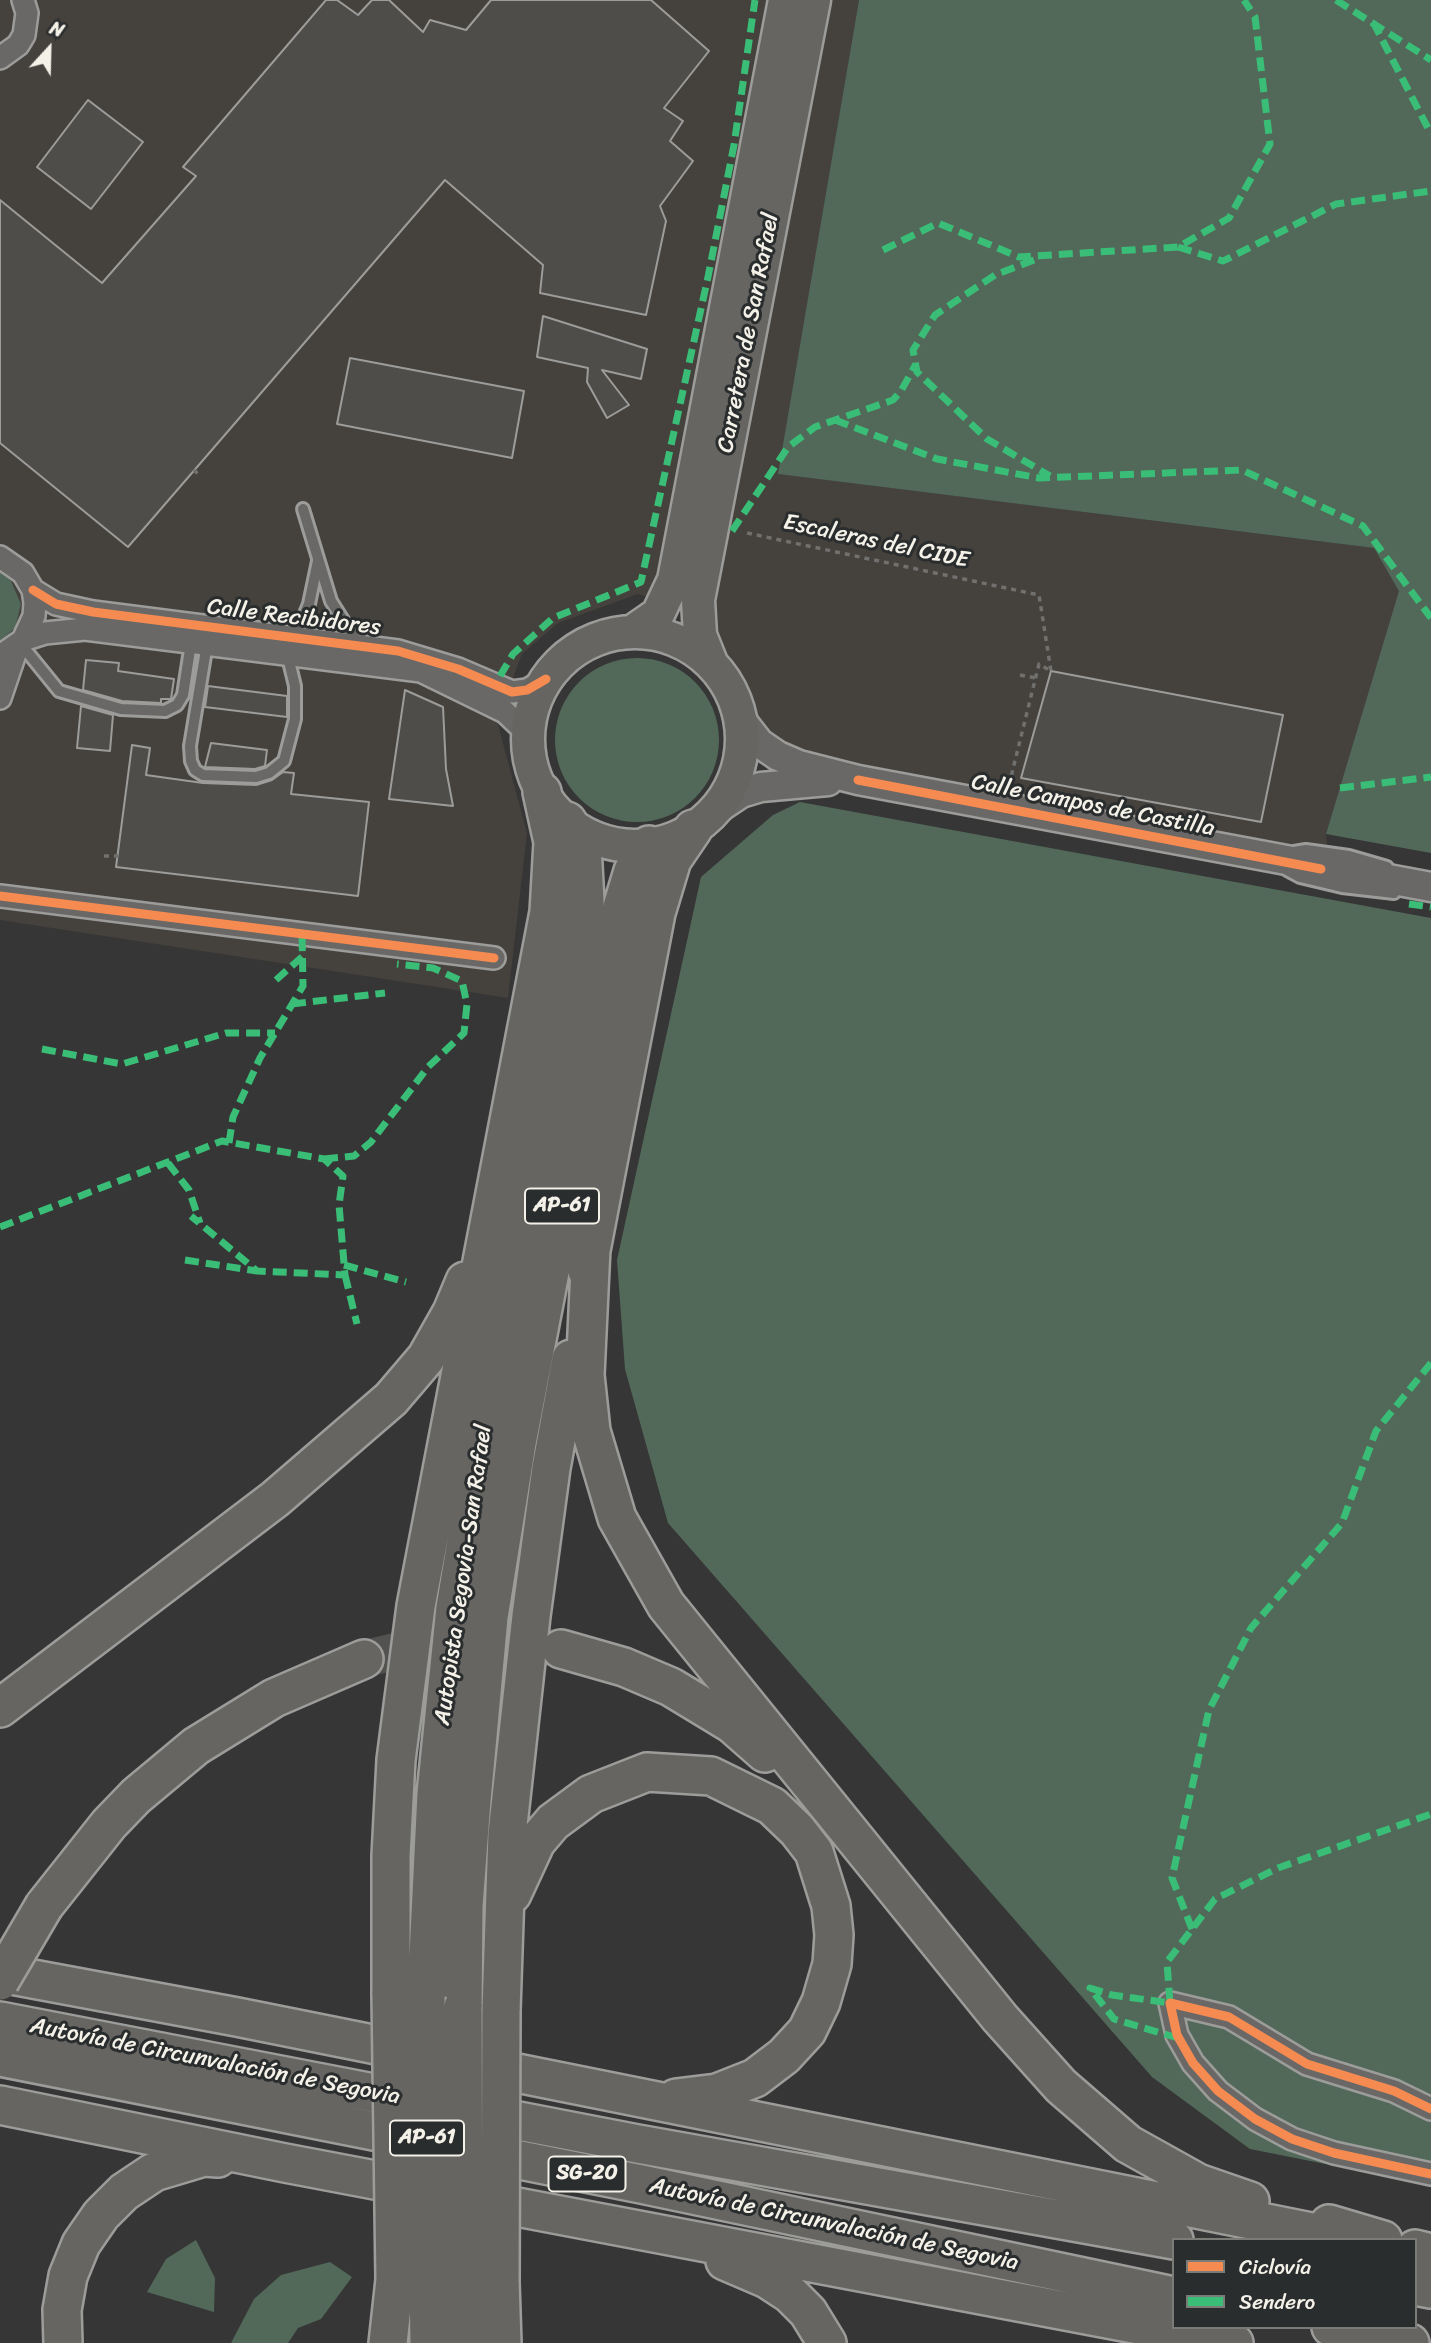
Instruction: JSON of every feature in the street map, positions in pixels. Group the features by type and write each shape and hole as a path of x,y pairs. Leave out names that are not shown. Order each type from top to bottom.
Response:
{"highway":[{"path":"409,1996 391,1856 399,1734 416,1606 549,912 553,842 542,792"},
{"path":"502,2341 482,2282 501,2010 507,1834 531,1616 551,1468 656,913 672,860 705,819"},
{"name":"Autopista Segovia-San Rafael","path":"429,2343 412,2280 409,1996 434,1818 455,1608 484,1434 585,902 582,846 566,821"},
{"name":"Autopista Segovia-San Rafael","path":"465,2343 482,2282 463,2007 464,1906 489,1617 517,1443 617,924 633,871 649,845"},
{"path":"0,1708 275,1499 391,1399 426,1358 452,1312 488,1221"},
{"path":"591,1248 586,1386 591,1431 617,1518 640,1564 673,1614 1000,2018 1061,2086 1128,2144 1209,2186 1377,2238"},
{"path":"561,1649 648,1676 695,1700 732,1724 778,1765 916,1915"},
{"path":"0,1981 44,1906 109,1824 136,1796 197,1746 274,1698 364,1659"},
{"path":"502,1957 512,1894 536,1842 562,1815 591,1794 619,1780 647,1772 711,1776 743,1789 772,1806 814,1852 831,1906 832,1964 821,2002 807,2031 783,2056 755,2078 699,2096 665,2098 585,2088"},
{"path":"0,1973 237,2017 1341,2238"},
{"name":"Autovía de Circunvalación de Segovia","path":"0,2021 638,2144 1172,2240"},
{"name":"Autovía de Circunvalación de Segovia","path":"0,2057 654,2187 1172,2296"},
{"path":"0,2105 285,2163 1234,2343"},
{"path":"63,2343 62,2310 66,2287 81,2244 102,2215 124,2192 154,2172 204,2157 285,2163"},
{"path":"610,2224 743,2267 767,2279 790,2294 808,2312 827,2343"},
{"path":"388,2343 412,2280"},
{"path":"396,2343 412,2280"},
{"path":"1341,2329 1410,2343"}],"main road":[{"name":"Carretera de San Rafael","path":"712,665 700,635 698,600 814,0"},
{"name":"Carretera de San Rafael","path":"632,632 657,614 674,580 783,4"},
{"name":"AP-61","path":"632,632 678,641 712,665 731,691 741,720 742,747 739,767 705,819 649,845 608,843 586,834 566,821 542,792 531,766 528,734 531,711 546,679 563,659 604,636 632,632"},
{"name":"Calle Campos de Castilla","path":"741,720 759,743 778,756 799,765 858,780 1274,860 1431,887"},
{"name":"Calle Campos de Castilla","path":"705,819 741,793 761,787 794,782 858,780"}],"street":[{"path":"0,58 18,45 24,35 27,13 23,0"},
{"path":"0,557 23,573 33,590 34,616 15,646 0,698"},
{"name":"Calle Recibidores","path":"33,590 56,604 93,612 288,645 434,676 505,712 528,734"},
{"name":"Calle Recibidores","path":"15,646 45,633 85,629 199,644 358,644 423,657 512,692 532,688 546,679"},
{"path":"0,896 494,958"},
{"path":"1431,2109 1394,2091 1307,2064 1229,2017 1170,2003 1177,2035 1193,2063 1218,2091 1255,2119 1292,2139 1334,2153 1431,2174"}],"lane":[{"path":"303,509 331,601 358,644"},
{"path":"199,644 190,746 195,770 203,775 256,777 270,773 284,761 295,719 295,686 288,645 309,604 319,559"},
{"path":"15,646 59,691 121,709 165,711 177,705 183,695 199,644"}],"path":[{"path":"194,470 200,477"},
{"path":"1009,787 1037,678 1020,675"},
{"path":"104,856 118,856"}],"shaded area":[{"path":"0,0 859,0 779,474 1374,548 1400,591 1326,834 1328,856 819,760 780,746 757,727 747,690 720,647 706,612 638,594 558,623 522,654 497,721 527,833 508,998 0,920"}],"green space":[{"path":"859,0 1431,0 1431,853 1326,834 1399,591 1374,548 778,474"},
{"path":"0,572 11,581 21,604 15,628 0,641"},
{"path":"637,658 668,664 695,682 713,709 719,740 713,771 695,798 668,816 637,822 606,816 579,798 561,771 555,740 561,709 579,682 606,664"},
{"path":"800,802 1431,918 1431,2185 1250,2149 1152,2077 668,1523 625,1369 617,1260 701,877 773,815"},
{"path":"196,2240 215,2278 214,2312 147,2292 166,2259"},
{"path":"330,2262 352,2277 321,2319 298,2328 288,2343 231,2343 254,2299 281,2275"}],"building":[{"path":"326,0 337,0 358,15 372,0 389,0 423,32 430,20 466,30 491,0 651,0 709,51 664,108 683,121 670,141 693,161 660,206 666,221 646,315 540,293 543,265 445,180 128,547 0,443 0,200 102,283 196,176 183,167"},
{"path":"88,100 143,142 91,209 37,167"},
{"path":"543,316 647,349 641,379 602,370 629,405 607,418 587,382 588,368 537,357"},
{"path":"350,358 524,391 512,458 337,424"},
{"path":"86,660 119,663 118,671 174,679 171,699 161,699 161,703 122,701 83,690"},
{"path":"1051,671 1283,715 1261,822 1021,778"},
{"path":"208,686 287,696 287,717 205,707"},
{"path":"405,690 443,707 446,769 453,806 389,799"},
{"path":"81,706 113,715 110,751 77,748"},
{"path":"211,743 267,750 265,766 255,769 205,767"},
{"path":"132,745 150,748 146,775 203,783 256,785 272,780 283,772 294,773 291,794 369,802 358,896 116,867"}],"tunnel":[{"path":"364,1659 418,1646 468,1641 515,1642 560,1649"}],"marked path":[{"path":"500,676 513,654 553,618 641,582 734,145 755,0"},
{"path":"883,250 938,223 1019,257 1178,247 1229,218 1270,144 1255,17 1244,0"},
{"path":"1336,0 1431,60"},
{"path":"1373,22 1431,134"},
{"path":"1178,247 1223,261 1336,204 1431,191"},
{"path":"1034,260 995,275 935,315 913,350 917,372 987,439 1050,476"},
{"path":"732,531 788,447 815,427 893,400 916,364"},
{"path":"835,420 937,459 1039,478 1242,470 1363,526 1431,618"},
{"path":"1340,788 1431,777"},
{"path":"1409,904 1431,907"},
{"path":"229,1143 233,1117 260,1058 303,986 302,934"},
{"path":"276,980 303,956"},
{"path":"324,1159 354,1156 371,1142 428,1067 464,1033 467,1004 462,981 433,968 397,964"},
{"path":"292,1004 385,993"},
{"path":"42,1049 122,1064 226,1033 275,1033"},
{"path":"0,1227 222,1141 324,1159 343,1176 339,1205 345,1275 257,1271 191,1216"},
{"path":"168,1163 189,1190 200,1223"},
{"path":"185,1260 257,1271"},
{"path":"344,1265 406,1282"},
{"path":"345,1275 357,1324"},
{"path":"1192,1929 1172,1878 1209,1710 1251,1628 1342,1523 1376,1431 1431,1363"},
{"path":"1178,2038 1114,2019 1090,1988 1112,1995 1170,2003 1167,1962 1215,1899 1278,1868 1431,1814"}],"cycle path":[{"path":"33,590 56,604 93,612 398,651 458,669 512,692 527,690 546,679"},
{"path":"858,780 1321,869"},
{"path":"0,896 494,958"},
{"path":"1431,2109 1394,2091 1307,2064 1229,2017 1170,2003 1177,2035 1193,2063 1218,2091 1255,2119 1292,2139 1334,2153 1431,2174"}]}
